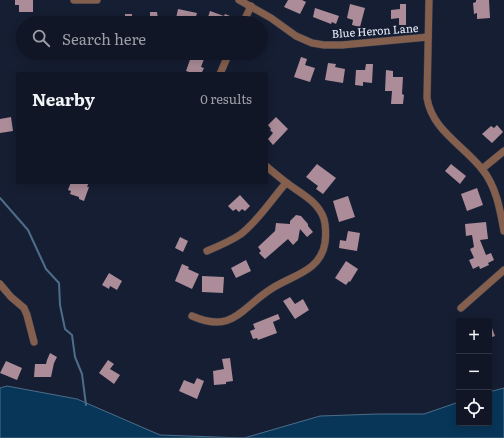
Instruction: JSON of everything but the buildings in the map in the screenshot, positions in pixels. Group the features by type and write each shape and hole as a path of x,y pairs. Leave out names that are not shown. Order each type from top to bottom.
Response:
{"street":[{"path":"74,0 97,0"},
{"name":"Blue Heron Lane","path":"239,0 266,16"},
{"path":"430,0 427,98 429,110 440,127 482,169 496,196 504,231"},
{"path":"246,16 251,6"},
{"name":"Blue Heron Lane","path":"268,17 296,36 312,43 324,45 342,45 428,37"},
{"path":"221,72 226,60"},
{"path":"482,169 504,151"},
{"path":"192,316 209,322 221,322 234,318 240,315 270,290 309,269 317,261 325,245 326,232 324,219 314,203 268,168"},
{"path":"207,251 230,241 245,231 262,214 286,182"},
{"path":"461,308 504,270"},
{"path":"0,284 11,297 24,308 34,342"}],"water":[{"path":"7,386 77,399 160,435 244,438 0,438 0,388"},
{"path":"504,388 504,438 244,438 320,416 424,414 456,403 456,426 492,426 492,391"}],"waterway":[{"path":"0,198 28,230 46,269 59,283 60,305 65,329 72,335 75,357 82,374 86,405"}]}
